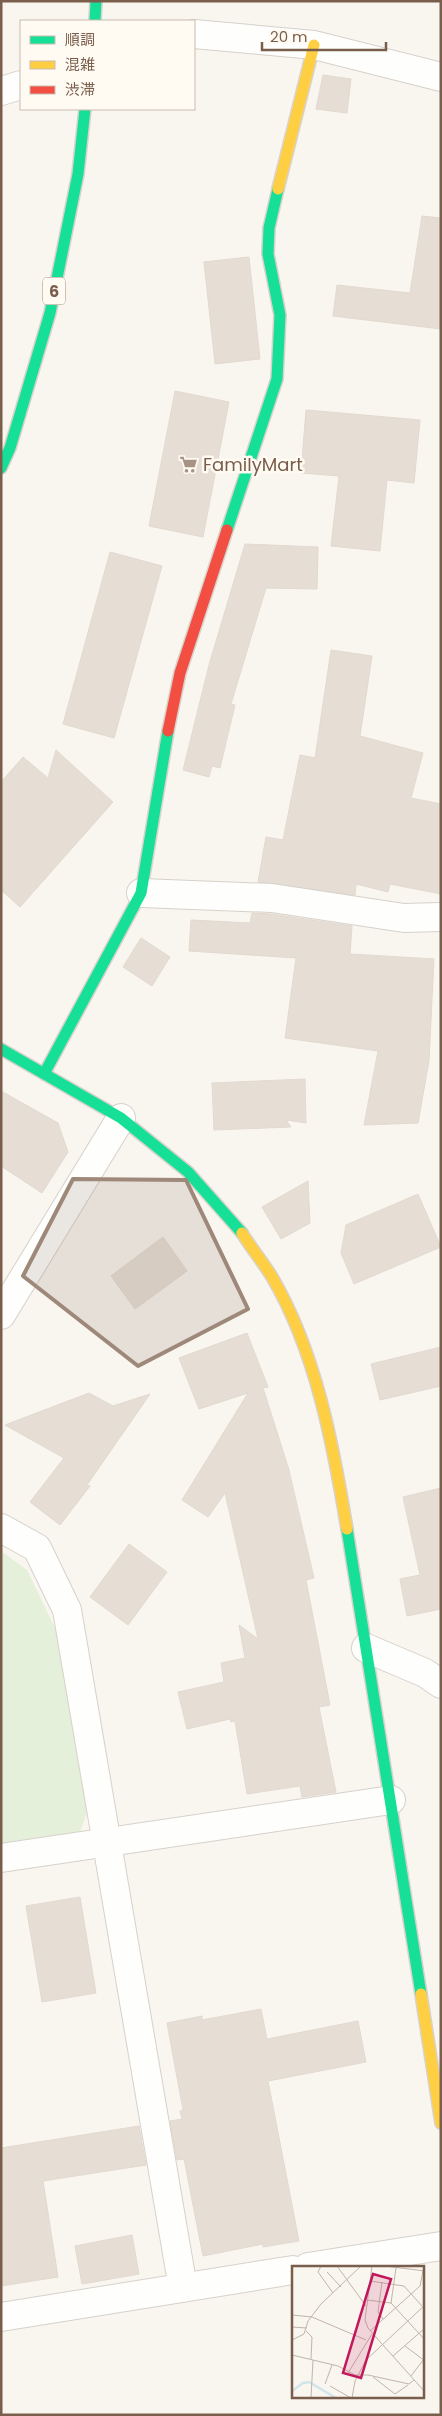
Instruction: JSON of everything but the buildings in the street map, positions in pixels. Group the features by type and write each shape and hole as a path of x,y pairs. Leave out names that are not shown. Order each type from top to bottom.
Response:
{"main road":[{"path":"95,20 96,1"},
{"path":"44,1074 141,893 161,764 180,673 277,379 280,316 268,254 269,228 314,45"},
{"name":"6","path":"1,468 10,448 50,313 78,174 86,110"},
{"path":"1,1049 121,1118 188,1172 236,1225 272,1278 300,1338 320,1397 338,1476 441,2123"}],"street":[{"path":"195,34 314,45 441,77"},
{"path":"1,90 20,85"},
{"path":"141,893 272,898 404,918 441,917"},
{"path":"1,1315 121,1118"},
{"path":"1,1528 37,1548 67,1610 183,2288"},
{"path":"366,1648 425,1673 441,1684"},
{"path":"1,1858 391,1800"},
{"path":"314,2266 441,2246"},
{"path":"1,2318 292,2270"}],"highlighted area":[{"path":"73,1179 186,1180 248,1309 138,1366 23,1276"}],"green space":[{"path":"1,1551 27,1570 56,1630 87,1812 80,1833 1,1845"}],"traffic: fast":[{"path":"95,20 96,1"},
{"path":"1,468 10,448 50,313 78,174 85,110"},
{"path":"227,530 277,379 280,315 268,254 269,228 278,189"},
{"path":"44,1074 141,893 168,731"},
{"path":"1,1049 121,1118 188,1172 242,1233"},
{"path":"347,1529 421,1994"}],"traffic: slow":[{"path":"278,189 314,45"},
{"path":"242,1233 272,1277 287,1306 311,1367 329,1432 347,1529"},
{"path":"421,1994 441,2123"}],"traffic: jam":[{"path":"168,731 180,673 227,530"}],"place":[{"name":"FamilyMart","path":"189,464"}]}
